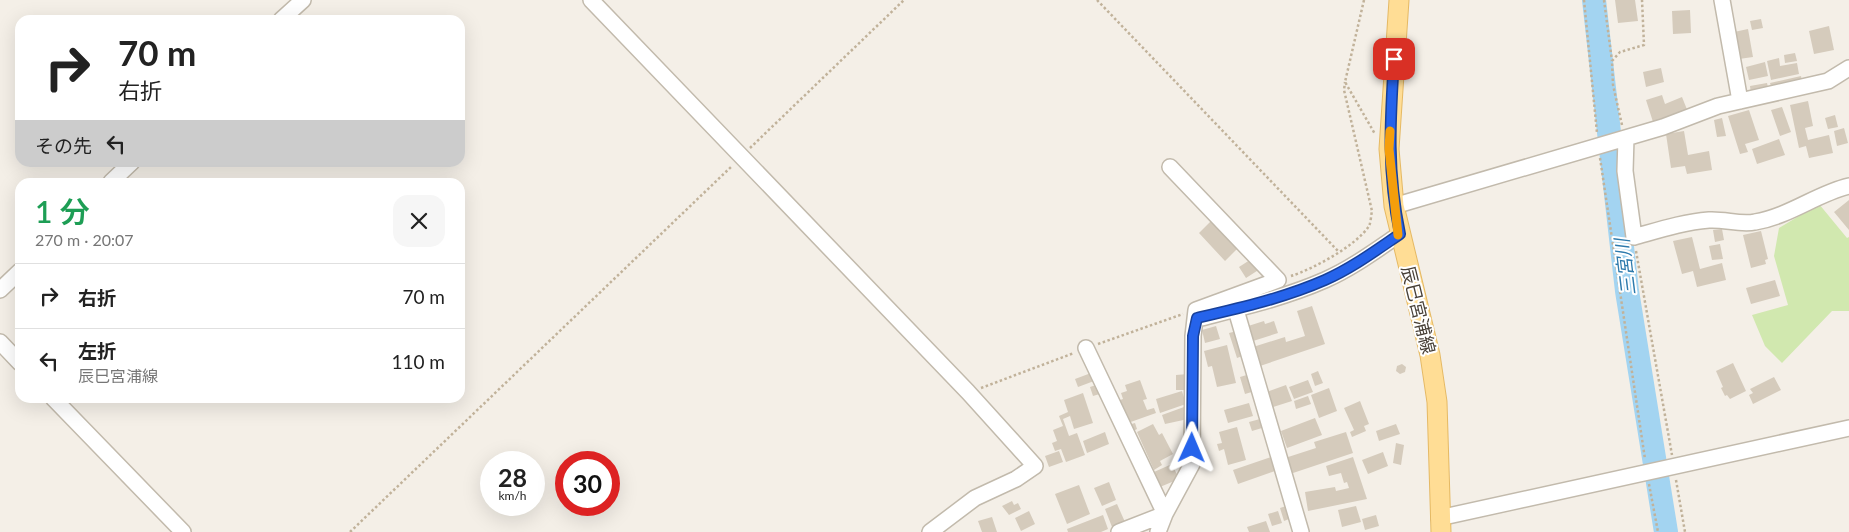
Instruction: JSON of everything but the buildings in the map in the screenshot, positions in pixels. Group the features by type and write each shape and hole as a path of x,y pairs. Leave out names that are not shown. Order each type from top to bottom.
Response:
{"main road":[{"name":"辰巳宮浦線","path":"1399,0 1389,145 1394,206 1430,355 1437,402 1440,525"}],"street":[{"path":"286,15 302,0"},
{"path":"591,0 968,392 1035,466 1016,479 975,498 930,532"},
{"path":"1722,0 1740,101"},
{"path":"1394,206 1663,127 1718,106 1828,82 1849,68"},
{"path":"1626,138 1625,171 1634,237 1677,224 1709,220 1756,222 1800,208 1826,194 1849,186"},
{"path":"1158,532 1165,514 1192,464 1193,336 1197,318 1196,310 1278,280 1170,166"},
{"path":"115,178 127,167"},
{"path":"1197,318 1236,310 1325,280 1358,263 1400,234"},
{"path":"0,290 15,275"},
{"path":"1236,310 1301,532"},
{"path":"0,342 15,358"},
{"path":"1086,348 1165,514"},
{"path":"58,403 183,532"},
{"path":"1440,525 1648,473 1849,428"},
{"path":"1119,532 1165,514"}],"path":[{"path":"350,532 904,0"},
{"path":"1097,0 1338,251"},
{"path":"1278,280 1302,273 1325,261 1355,240 1369,225 1372,211 1344,90 1364,0"},
{"path":"1584,0 1598,146 1658,532"},
{"path":"1604,0 1612,61 1613,85 1626,138"},
{"path":"1612,61 1620,52 1644,45 1642,0"},
{"path":"1345,82 1375,134 1389,145"},
{"path":"1634,237 1685,532"}],"green space":[{"path":"1819,204 1847,238 1849,237 1849,311 1832,311 1782,363 1765,346 1752,315 1788,305 1774,256 1779,228"}],"waterway":[{"name":"三宮川","path":"1594,0 1627,291 1666,532"}],"slow traffic":[{"path":"1390,131 1389,149 1394,206 1400,234 1398,235"}],"route":[{"path":"1192,448 1193,336 1197,318 1236,310 1325,280 1358,263 1400,234 1394,206 1389,149 1394,59"}]}
